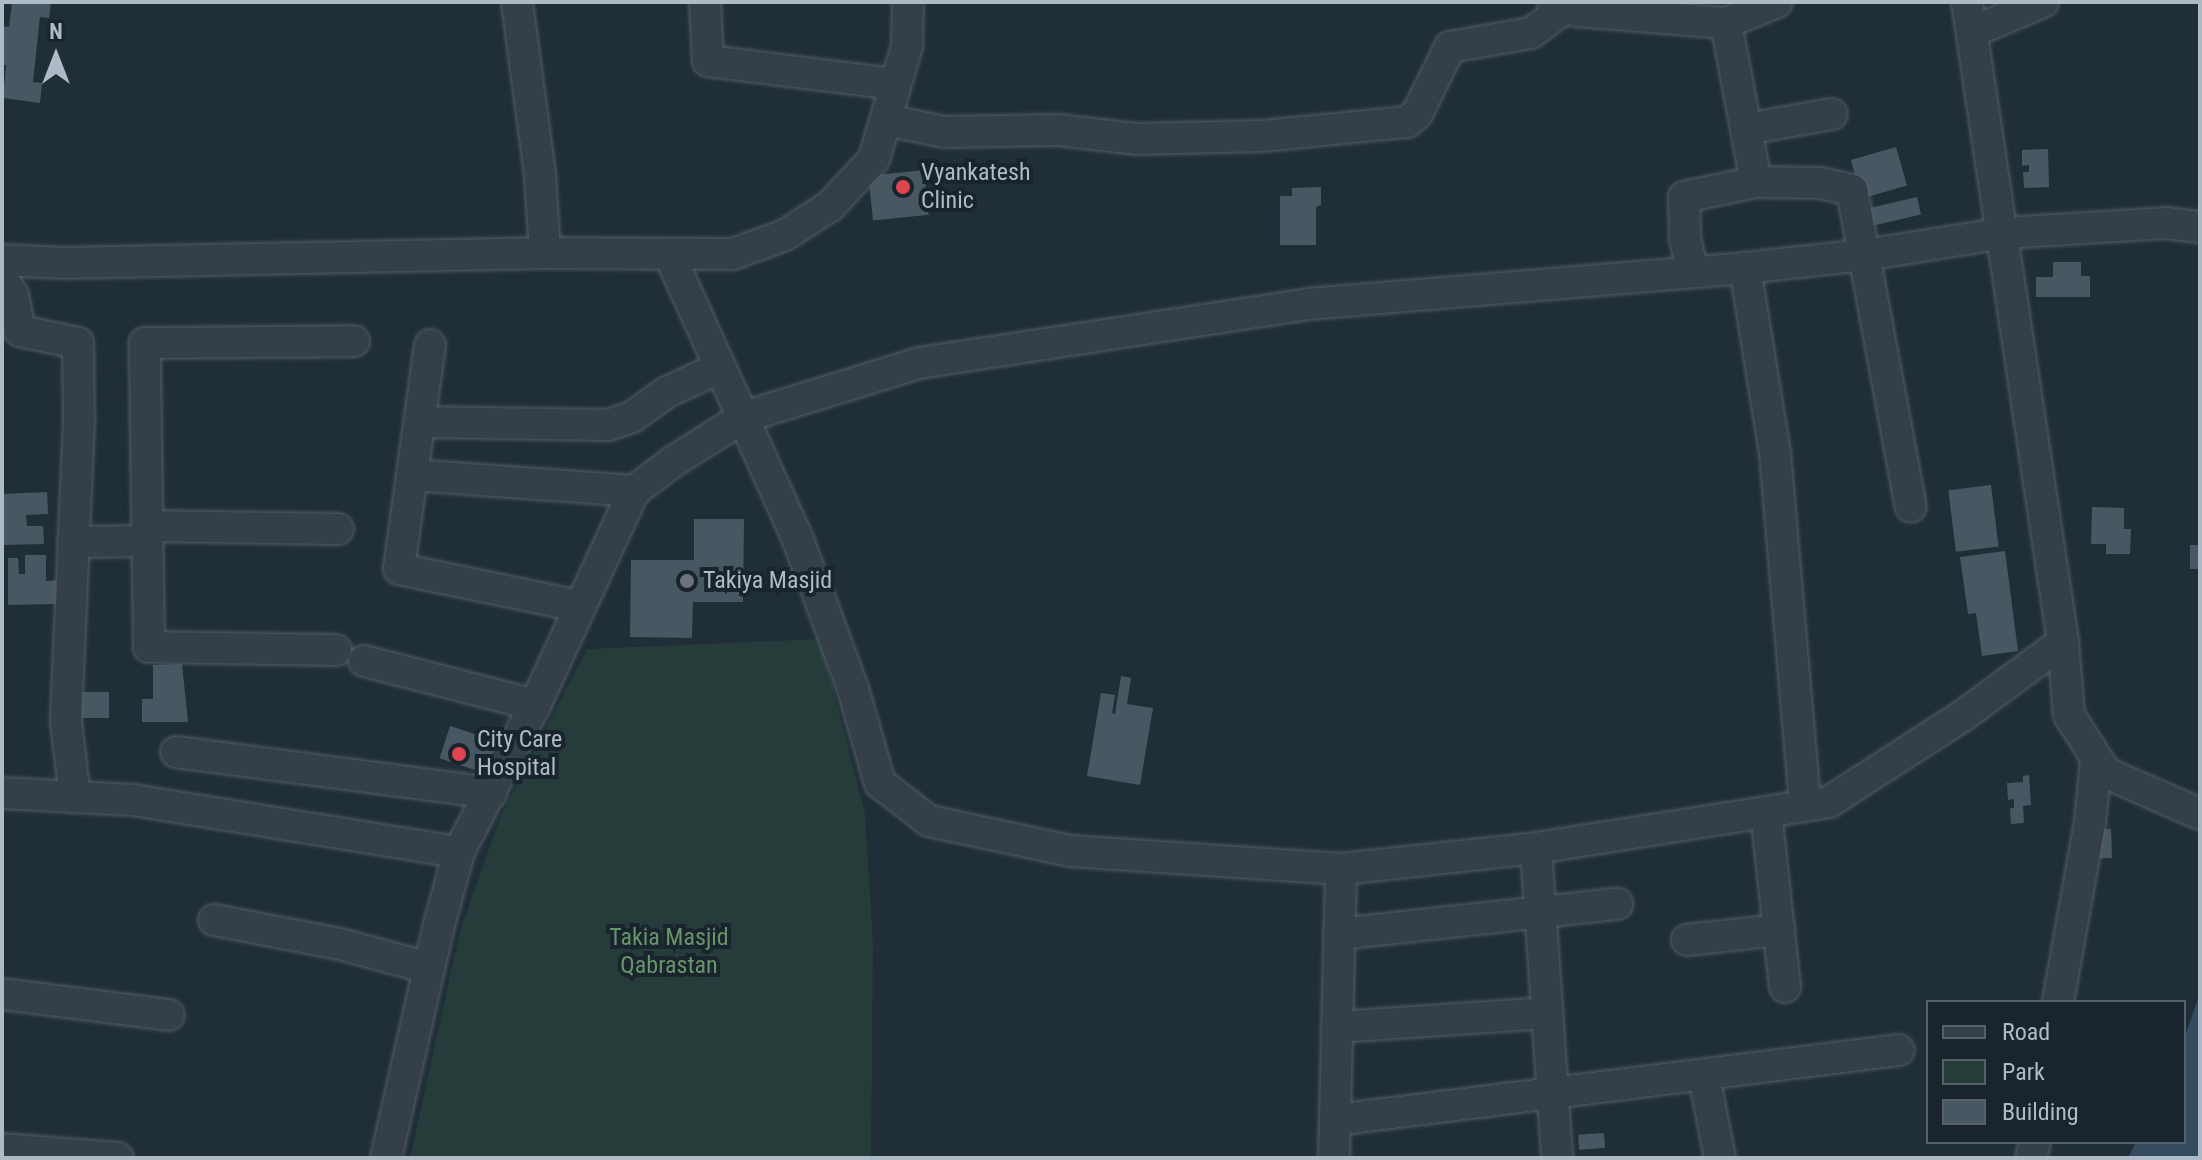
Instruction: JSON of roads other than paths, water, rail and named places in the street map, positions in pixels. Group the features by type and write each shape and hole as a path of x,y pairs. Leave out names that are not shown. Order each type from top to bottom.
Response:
{"street":[{"path":"517,2 540,175 545,253"},
{"path":"705,2 708,61 896,84"},
{"path":"2,260 63,263 545,253 733,254 785,235 819,213 874,159 907,46 908,2"},
{"path":"886,120 945,132 1058,130 1137,139 1263,136 1407,122 1417,114 1450,47 1531,33 1559,4 1577,11 1726,23 1777,2"},
{"path":"1967,2 2063,642 2069,715 2106,773 2200,814"},
{"path":"1972,32 2043,2"},
{"path":"1726,23 1756,182"},
{"path":"1746,129 1832,114"},
{"path":"1693,271 1685,238 1684,197 1756,182 1820,183 1852,190 1911,507"},
{"path":"386,1158 459,852 535,705 634,491 674,461 744,417 919,363 1308,304 1745,268 1865,255 2004,233 2166,223 2200,227"},
{"path":"670,256 798,540 853,689 880,783 929,821 1070,851 1341,869 1536,848 1766,812 1829,802 1964,715 2063,642"},
{"path":"1745,268 1775,453 1805,805"},
{"path":"2,279 13,295 20,331 78,343 79,421 66,722 75,797"},
{"path":"354,341 145,343 149,647 350,656 535,705"},
{"path":"430,345 399,569 580,606"},
{"path":"421,422 608,425 632,417 667,392 719,368"},
{"path":"412,475 634,491"},
{"path":"73,542 147,533 338,529"},
{"path":"176,752 491,793"},
{"path":"2058,1000 2090,823 2096,760"},
{"path":"2,793 133,800 459,852"},
{"path":"1766,812 1785,987"},
{"path":"1536,848 1557,1158"},
{"path":"1334,1158 1341,869"},
{"path":"1339,934 1617,904"},
{"path":"214,920 340,944 429,968"},
{"path":"1687,940 1779,930"},
{"path":"2,994 169,1015"},
{"path":"1337,1027 1548,1013"},
{"path":"1335,1120 1899,1050"},
{"path":"1704,1076 1720,1158"},
{"path":"2,1149 118,1158"}],"water":[{"path":"2200,994 2200,1158 2128,1158 2135,1144 2186,1144 2186,1032"}],"place":[{"name":"Vyankatesh Clinic","path":"903,187"},
{"name":"Takiya Masjid","path":"687,581"},
{"name":"City Care Hospital","path":"459,754"}],"park label":[{"name":"Takia Masjid Qabrastan","path":"669,952"}]}
